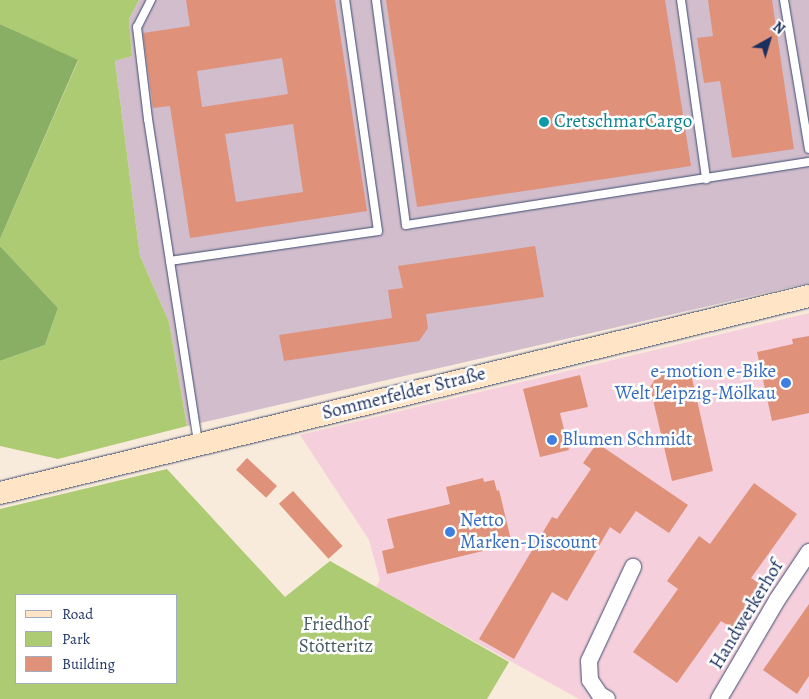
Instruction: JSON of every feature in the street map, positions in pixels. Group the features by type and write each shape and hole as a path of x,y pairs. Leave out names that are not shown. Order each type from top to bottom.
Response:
{"main road":[{"name":"Sommerfelder Straße","path":"0,493 809,296"}],"street":[{"name":"Handwerkerhof","path":"719,699 777,600 809,552"},
{"path":"607,699 600,695 590,680 590,662 632,567"}],"lane":[{"path":"151,0 137,27 198,444"},
{"path":"170,262 378,231 345,0"},
{"path":"376,0 406,225 809,162"},
{"path":"682,0 706,178"},
{"path":"784,0 805,100 809,149"}],"shaded area":[{"path":"139,0 809,0 809,283 187,426 169,322 140,256 115,61 132,56 129,19"},
{"path":"809,313 809,699 579,699 376,587 380,580 369,540 300,435"}],"green space":[{"path":"0,0 139,0 129,19 132,56 115,61 140,256 169,322 187,426 58,459 0,446 0,361 45,345 58,308 0,246 0,239 78,61 0,24"},
{"path":"0,24 78,60 0,239"},
{"path":"0,246 58,308 45,345 0,361"},
{"name":"Friedhof Stötteritz","path":"167,469 285,597 330,561 509,662 487,699 0,699 0,509"}],"building":[{"path":"186,0 335,0 367,211 190,238 170,106 153,108 143,33 190,26","holes":["282,58 288,94 202,107 197,71","293,124 303,192 236,202 225,134"]},
{"name":"CretschmarCargo","path":"386,0 665,0 691,166 417,207"},
{"path":"708,0 772,0 794,149 732,158 720,81 704,83 697,38 713,36"},
{"path":"535,246 544,297 426,314 428,328 419,341 284,361 279,335 392,318 388,290 403,288 398,266"},
{"name":"e-motion e-Bike Welt Leipzig-Mölkau","path":"809,336 809,413 772,421 757,352 793,344 792,339"},
{"path":"682,370 692,378 713,471 672,481 650,387 657,376"},
{"path":"580,375 588,407 560,413 569,450 540,457 523,389"},
{"path":"597,443 688,505 669,533 636,511 620,534 610,527 567,601 552,592 514,659 479,639 552,517 557,519 591,469 583,463"},
{"path":"247,458 277,486 266,498 236,470"},
{"name":"Netto Marken-Discount","path":"483,478 484,482 494,480 497,491 499,490 512,544 387,574 382,551 394,548 387,519 450,504 446,487"},
{"path":"754,483 797,514 751,578 762,585 732,628 721,621 677,683 633,652 678,589 667,581 699,536 710,544"},
{"path":"293,491 343,546 328,559 279,504"},
{"path":"809,604 809,676 797,694 763,670"}],"place":[{"name":"CretschmarCargo","path":"544,122"},
{"name":"e-motion e-Bike Welt Leipzig-Mölkau","path":"786,383"},
{"name":"Blumen Schmidt","path":"552,440"},
{"name":"Netto Marken-Discount","path":"450,532"}]}
